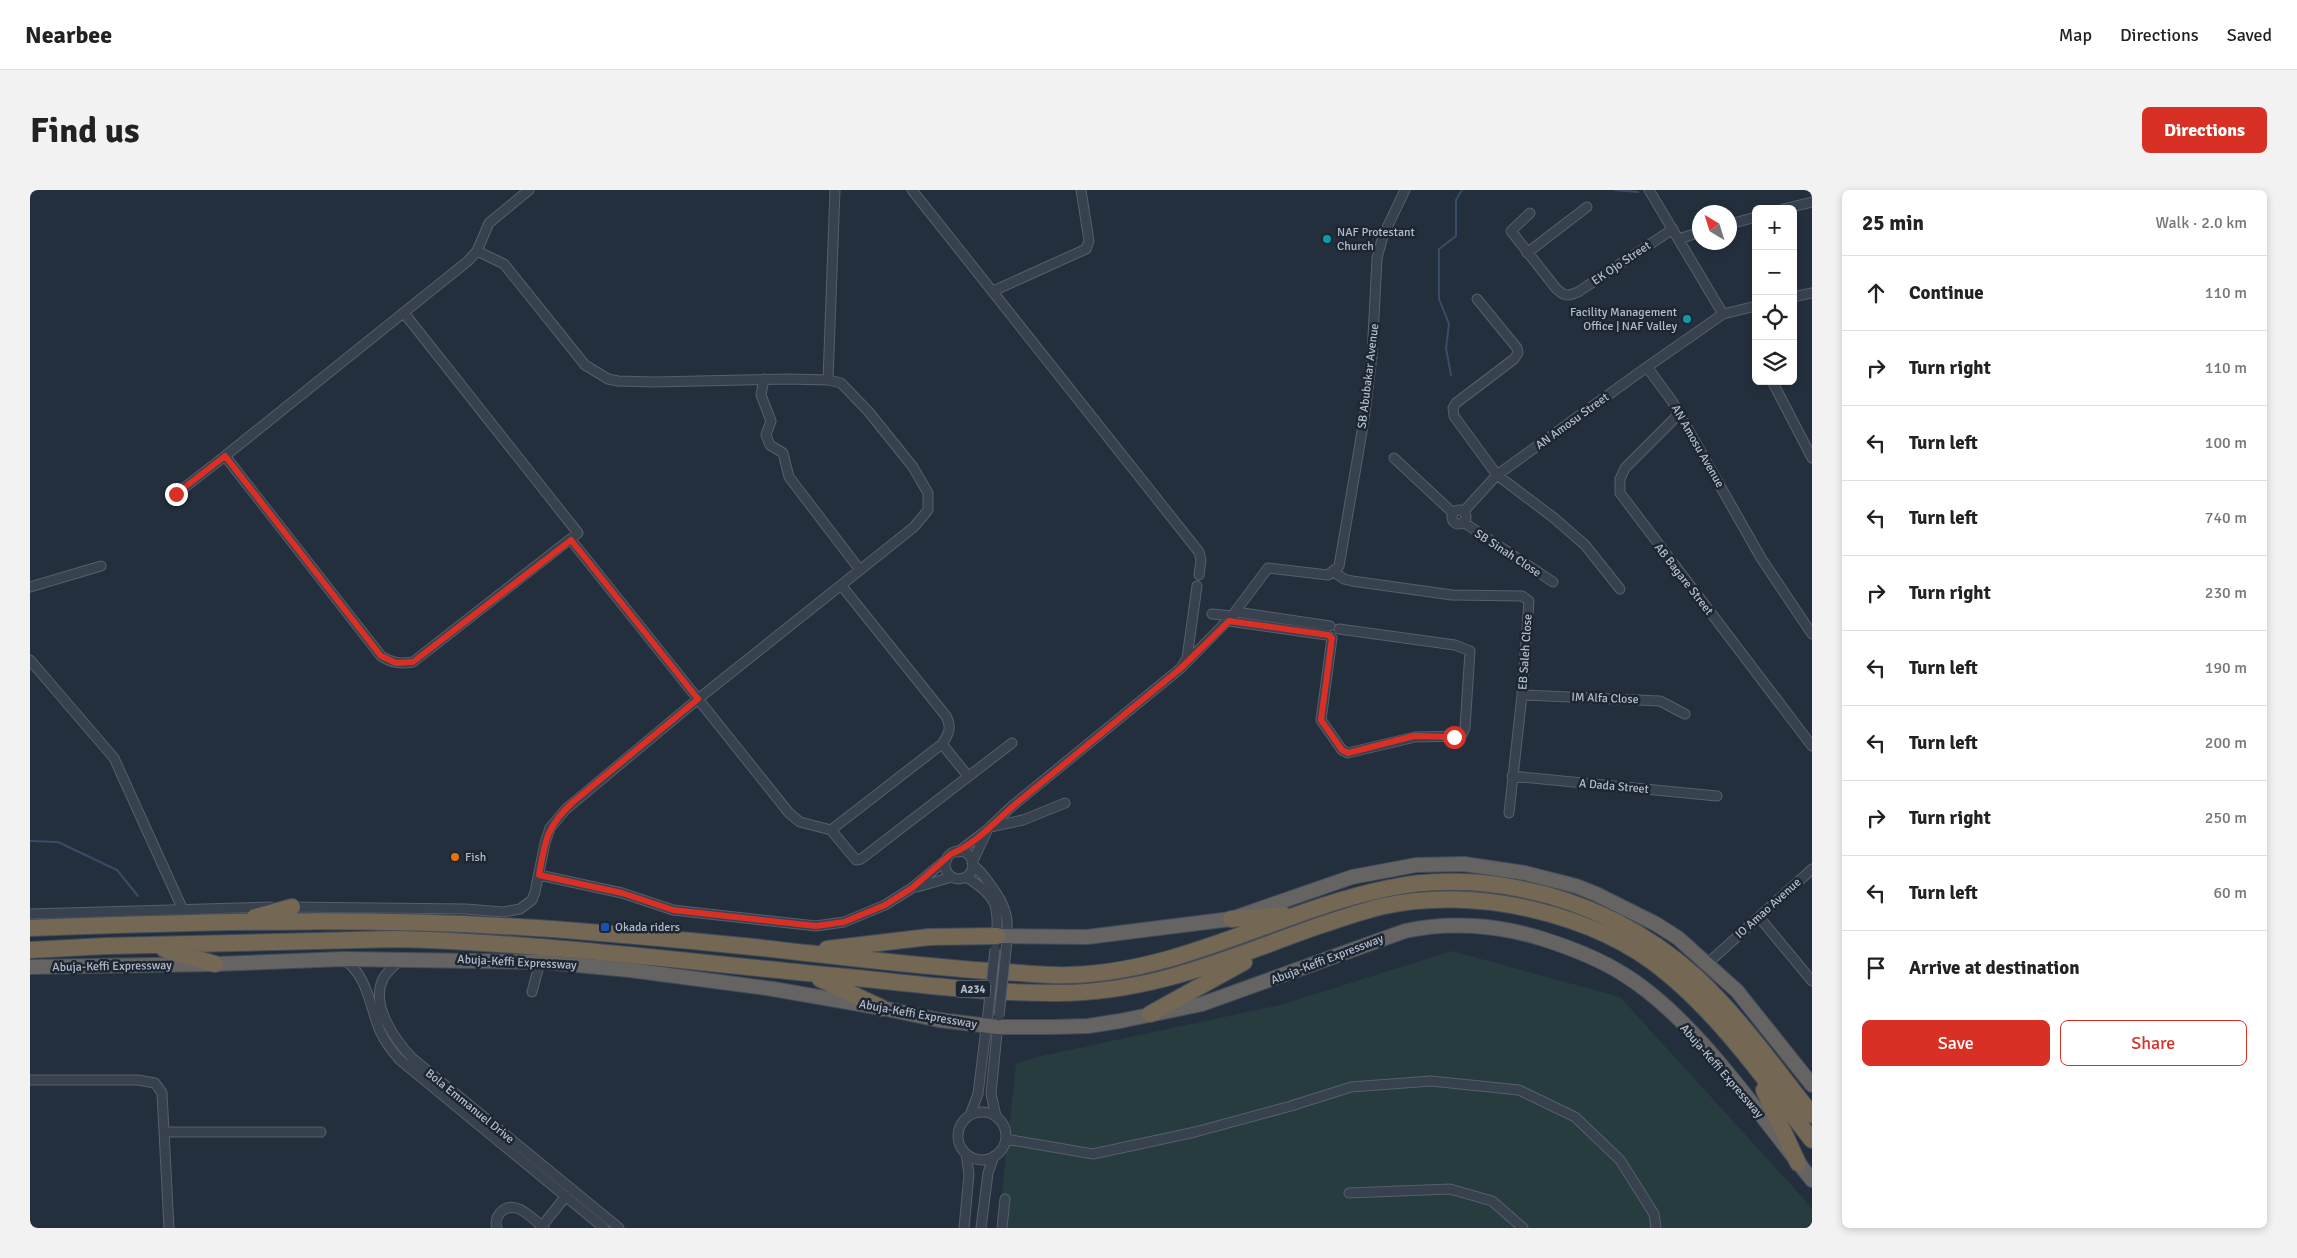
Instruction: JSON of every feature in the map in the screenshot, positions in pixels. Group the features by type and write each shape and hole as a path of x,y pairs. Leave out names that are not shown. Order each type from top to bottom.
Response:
{"highway":[{"path":"1231,918 1352,877 1416,865 1464,864 1525,873 1590,891 1656,924 1708,963 1748,1002 1812,1085"},
{"name":"A234","path":"30,928 240,922 430,923 537,928 801,952 888,963 1068,975 1099,973 1160,961 1216,945 1298,914 1394,886 1433,882 1515,887 1546,894 1578,906 1642,936 1670,954 1697,978 1732,1014 1812,1115"},
{"name":"Abuja-Keffi Expressway","path":"30,950 155,945 435,940 554,947 965,989 1089,993 1135,987 1179,975 1376,908 1418,902 1470,901 1506,904 1544,913 1588,928 1618,941 1665,971 1694,997 1745,1055 1812,1140"},
{"path":"240,922 292,907"},
{"path":"801,952 930,937 1001,943 1086,937 1231,918 1298,914"},
{"name":"Abuja-Keffi Expressway","path":"30,968 343,959 540,962 630,970 735,984 882,1008 939,1020 993,1020 1088,1026 1202,1004 1404,930 1457,925 1511,930 1586,954 1624,974 1644,988 1681,1023 1716,1061 1812,1180"},
{"path":"1150,1014 1284,939"},
{"path":"155,945 215,964"},
{"path":"809,974 882,1008"},
{"path":"1745,1055 1765,1090 1798,1163"}],"street":[{"path":"176,494 404,313 478,251 488,223 530,190"},
{"path":"828,380 834,190"},
{"path":"912,190 1199,552 1201,560 1199,575"},
{"path":"993,291 1086,249 1089,241 1081,190"},
{"name":"SB Abubakar Avenue","path":"1336,569 1364,420 1372,356 1377,258 1383,236 1405,190"},
{"path":"1650,190 1722,314"},
{"path":"1797,206 1812,202"},
{"path":"1530,213 1511,230 1527,253 1587,207"},
{"path":"1737,222 1752,218"},
{"name":"EK Ojo Street","path":"1527,253 1562,295 1569,296 1672,229"},
{"path":"1679,239 1692,235"},
{"path":"30,914 292,907 510,912 520,909 532,900 545,842 550,828 558,817 698,699 914,527 926,514 929,505 928,493 913,467 868,412 846,388 836,381 764,379 655,382 608,379 585,365 504,264 478,251"},
{"path":"1797,297 1812,293"},
{"path":"1477,299 1517,348 1518,353 1514,359 1464,396 1453,408 1454,416 1498,475 1554,518 1585,545 1620,589"},
{"path":"1647,367 1722,314 1752,307"},
{"path":"225,456 381,656 396,663 413,662 571,540 578,533 404,313"},
{"name":"AN Amosu Street","path":"1464,511 1498,475 1647,367"},
{"name":"AN Amosu Avenue","path":"1647,367 1679,414 1762,558 1812,634"},
{"path":"764,379 761,395 771,421 766,435 770,445 783,453 789,478 860,570"},
{"path":"1774,385 1812,458"},
{"name":"AB Bagare Street","path":"1679,414 1625,468 1620,479 1620,493 1812,746"},
{"path":"1394,458 1453,513"},
{"path":"1458,510 1464,511 1466,517 1463,522 1455,522 1452,519 1453,513 1458,510"},
{"name":"SB Sinah Close","path":"1463,522 1554,582"},
{"path":"571,540 789,813 800,822 831,830 856,860 861,860 1012,743"},
{"path":"30,587 101,566"},
{"path":"539,875 622,893 673,910 816,926 834,924 855,918 885,905 912,888 951,854 958,852 988,829 1012,807 1181,668 1232,616 1268,568 1328,574 1336,569"},
{"name":"EB Saleh Close","path":"1336,569 1344,579 1352,581 1430,593 1526,598 1529,601 1522,695 1508,814"},
{"path":"831,830 942,744 950,731 950,722 946,716 841,585"},
{"path":"1181,668 1187,658 1197,586"},
{"path":"1212,614 1249,618 1332,632 1455,645 1470,651 1465,728 1461,736 1414,736 1348,753 1342,750 1321,720 1332,632"},
{"path":"30,660 114,758 183,910"},
{"name":"IM Alfa Close","path":"1522,695 1660,700 1685,714"},
{"path":"942,744 968,776"},
{"name":"A Dada Street","path":"1512,776 1717,796"},
{"path":"988,829 1023,820 1065,803"},
{"path":"912,888 952,878 960,879 966,877 988,829"},
{"path":"958,852 969,856 972,864 1003,902 1008,918 1001,943 993,1020 991,1094 996,1116 1004,1126 1006,1138 1000,1152 994,1156 980,1160 966,1154"},
{"path":"947,859 946,869 952,878"},
{"name":"IO Amao Avenue","path":"1708,963 1809,871"},
{"path":"966,877 982,886 996,905 1001,943"},
{"path":"1759,917 1812,981"},
{"name":"Bola Emmanuel Drive","path":"343,959 351,964 364,982 381,1033 400,1060 604,1228"},
{"name":"Bola Emmanuel Drive","path":"401,959 384,978 379,988 380,1003 401,1047 618,1228"},
{"path":"532,992 540,962"},
{"path":"970,1115 978,1094 993,1020"},
{"path":"30,1080 138,1080 155,1083 162,1093 169,1228"},
{"path":"1006,1138 1093,1154 1195,1132 1292,1106 1351,1087 1431,1081 1519,1090 1575,1117 1620,1160 1654,1214 1656,1228"},
{"path":"964,1228 969,1174 966,1154 958,1141 958,1134 964,1120 970,1115 983,1112 996,1116"},
{"path":"164,1132 321,1132"},
{"path":"981,1228 988,1172 994,1156"},
{"path":"1349,1193 1450,1189 1492,1201 1523,1228"},
{"path":"497,1228 497,1217 501,1211 513,1206 519,1208 543,1227 566,1196"},
{"path":"1002,1228 1005,1199"}],"green space":[{"path":"1452,951 1620,997 1803,1198 1812,1210 1812,1228 998,1228 1016,1064 1037,1057 1280,1005"}],"waterway":[{"path":"1451,375 1446,348 1449,324 1439,299 1439,249 1456,236 1456,200 1462,190"},
{"path":"1615,190 1638,192"},
{"path":"30,841 58,842 117,870 138,896"}],"place":[{"name":"NAF Protestant Church","path":"1327,239"},
{"name":"Facility Management Office | NAF Valley","path":"1687,319"},
{"name":"Fish","path":"455,857"},
{"name":"Okada riders","path":"605,927"}],"route":[{"path":"176,494 225,456 381,656 387,660 403,664 413,662 549,555 571,540 698,699 573,802 558,817 550,828 545,842 539,875 622,893 646,903 673,910 816,926 844,922 885,905 912,888 951,854 958,852 987,830 1012,807 1181,668 1229,621 1248,622 1328,635 1332,638 1321,720 1342,750 1348,753 1414,736 1454,737"}]}
